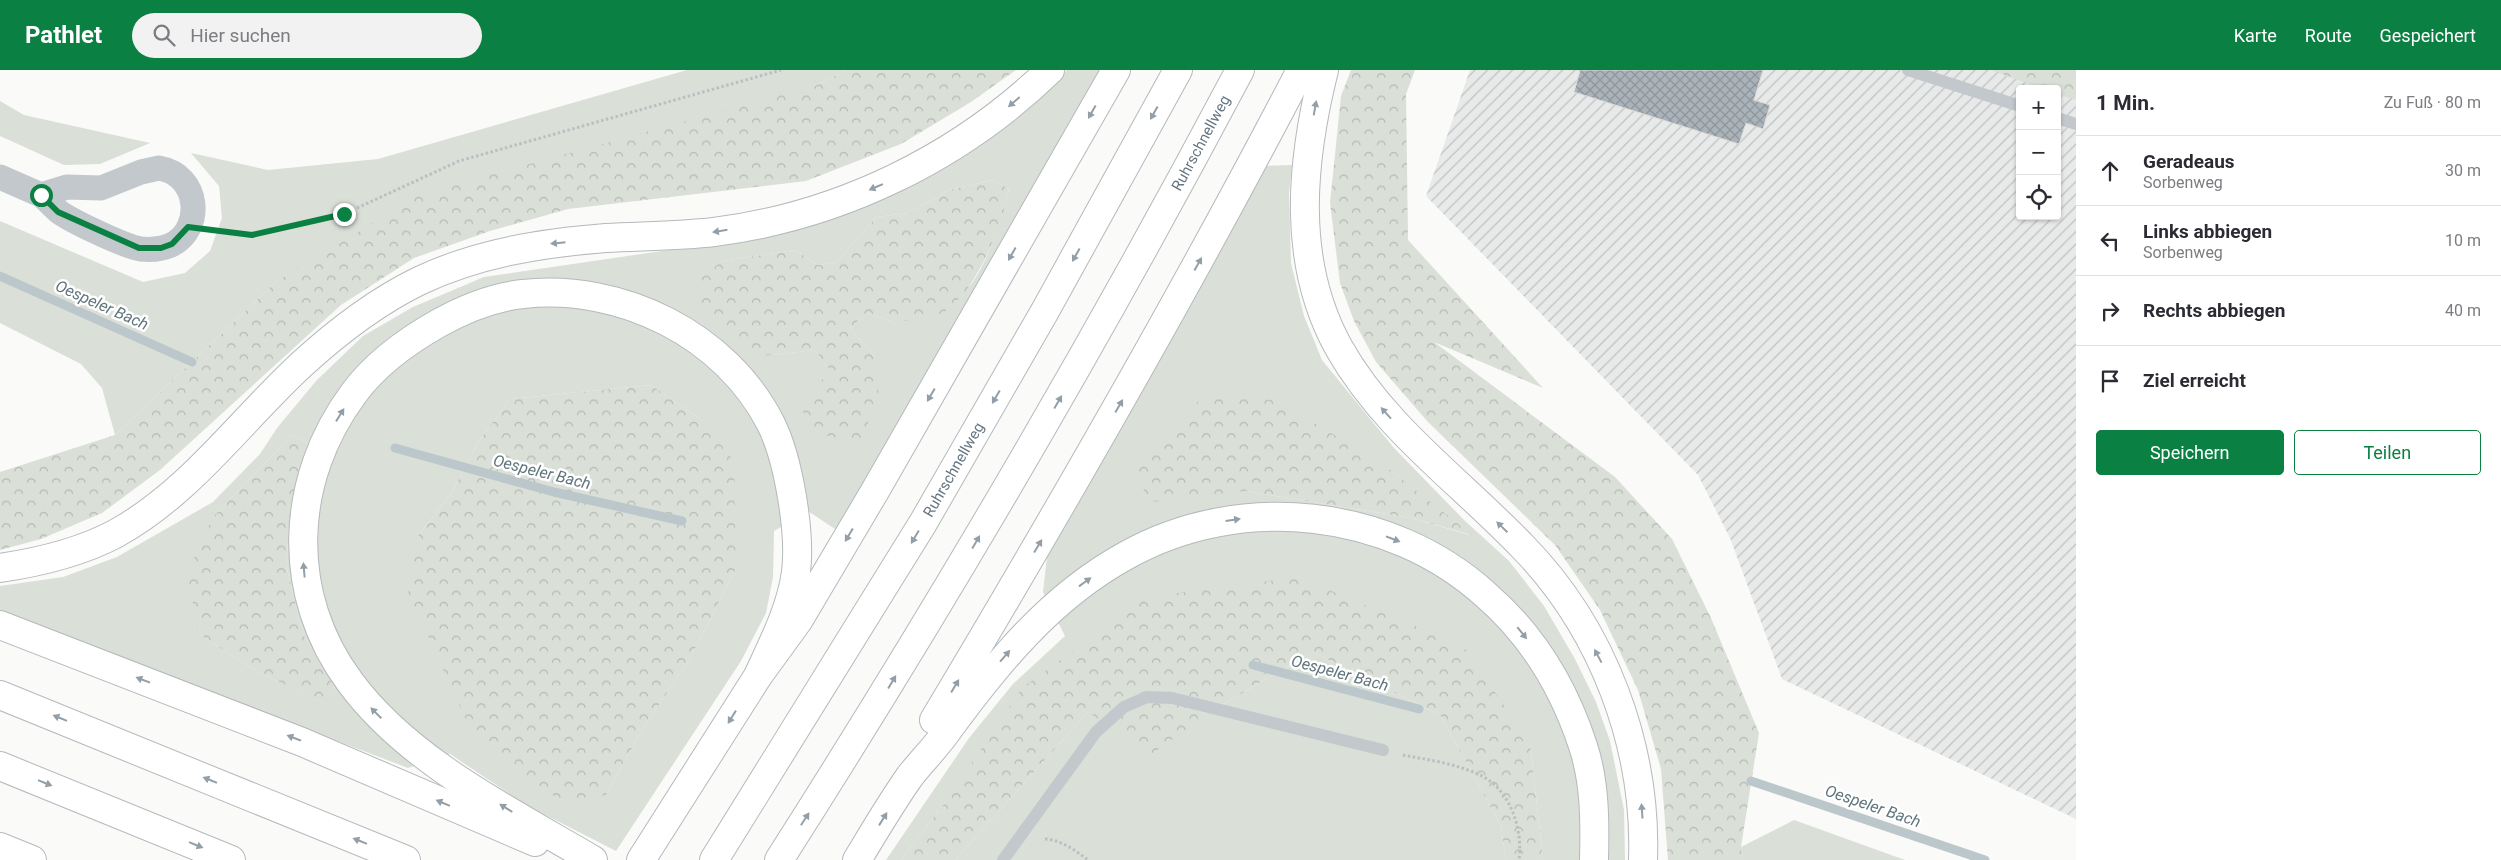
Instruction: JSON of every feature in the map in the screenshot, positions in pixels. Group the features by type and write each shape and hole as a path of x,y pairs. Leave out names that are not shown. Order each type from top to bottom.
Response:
{"highway":[{"path":"0,568 65,555 115,533 156,506 206,464 300,366 372,307 419,281 479,258 510,250 604,238 712,232 786,218 820,209 897,179 952,147 998,116 1050,70"},
{"path":"646,853 758,676 798,621 876,491 1116,70"},
{"name":"Ruhrschnellweg","path":"714,860 923,523 1041,319 1178,70"},
{"name":"Ruhrschnellweg","path":"779,860 883,696 975,544 1126,280 1240,70"},
{"path":"910,776 932,724 1068,495 1142,364 1301,70"},
{"path":"1324,70 1308,146 1304,189 1305,224 1310,260 1321,305 1339,347 1380,407 1524,547 1551,579 1577,616 1602,663 1624,717 1636,760 1641,804 1643,860"},
{"path":"594,860 430,760 373,710 349,681 328,649 310,606 304,572 303,538 313,474 336,422 354,392 385,359 416,336 450,317 482,303 522,294 558,293 592,297 628,305 679,327 727,364 750,392 772,426 789,482 797,535 796,571 783,621 758,676"},
{"path":"857,860 910,776 1008,652 1047,612 1102,570 1129,554 1169,535 1208,523 1254,517 1295,516 1341,523 1370,530 1414,547 1455,570 1510,617 1551,674 1568,707 1584,748 1595,820 1594,860"},
{"path":"0,625 302,742 528,839 586,860"},
{"path":"0,695 406,860"},
{"path":"0,766 231,860"},
{"path":"0,847 32,860"}],"street":[{"path":"0,177 41,195 64,215 139,248 161,248 172,244 188,227 192,213 188,185 181,176 170,170 160,168 141,172 100,188 67,187 41,195"}],"lane":[{"path":"1908,70 2016,105"},
{"path":"2061,119 2076,124"},
{"path":"1003,860 1096,732 1124,707 1147,697 1172,698 1383,750"}],"path":[{"path":"188,227 252,235 344,214 459,161 781,70"},
{"path":"1383,750 1454,766 1482,776 1495,785 1516,820 1520,850 1519,860"},
{"path":"1019,838 1052,840 1074,849 1088,860"}],"shaded area":[{"path":"1470,70 2076,70 2076,819 1782,679 1730,538 1698,475 1426,196"}],"green space":[{"path":"687,70 846,70 817,85 277,281 115,435 102,388 81,364 0,323 0,221 143,282 185,273 210,251 222,218 219,186 191,153 268,170 378,159"},
{"path":"846,70 1016,70 971,102 901,144 806,181 568,209 490,231 414,258 341,305 160,470 102,513 41,539 0,550 0,472 115,435 277,281 421,194 817,85"},
{"path":"1067,70 1101,70 838,531 808,511 774,531 773,577 766,613 741,661 616,851 526,805 450,754 408,768 0,612 0,586 63,577 117,557 213,502 260,454 277,428 316,381 363,336 413,307 484,277 696,246 903,189 966,155 1004,128","holes":["993,180 1009,189 987,256 967,289 944,301 893,322 867,313 850,328 874,356 830,370 815,350 764,356 722,261 795,250 818,265 837,262 876,217 909,213 949,190","651,385 703,421 736,569 689,660 642,730 606,795 418,536 452,492 478,442 510,399","292,435 310,444 291,505 286,565 303,634 335,688 327,704 256,671 199,634 213,517"]},
{"path":"1351,70 1415,70 1406,94 1408,240 1543,388 1434,342 1615,477 1672,539 1711,618 1759,733 1741,847 1743,860 1668,860 1661,769 1638,690 1600,610 1555,545 1428,422 1376,362 1354,321 1340,283 1330,203 1341,96"},
{"path":"1991,70 2076,70 2076,100 2061,95 2061,85 2032,85"},
{"path":"0,101 24,115 150,143 100,164 64,165 0,136"},
{"path":"1292,165 1289,194 1291,263 1304,316 1322,360 1394,448 1464,520 1509,561 1544,606 1575,659 1596,702 1610,741 1624,810 1625,860 1541,860 1542,850 1530,743 1298,577 946,801 901,860 886,860 969,738 1013,684 1065,636 1043,592 1048,548 1168,345 1266,166","holes":["1388,468 1470,535 1411,518 1245,491"]},
{"path":"993,180 1009,189 1002,215 982,265 958,300 938,318 893,322 867,313 850,328 874,356 879,396 860,443 819,434 800,408 830,370 815,350 764,356 698,309 700,279 722,261 795,250 818,265 837,262 876,217 909,213 949,190"},
{"path":"651,385 703,421 734,461 736,569 689,660 642,730 606,795 561,801 475,740 408,592 418,536 452,492 478,442 510,399"},
{"path":"1201,398 1277,400 1388,468 1472,535 1411,518 1245,491 1151,502 1133,472"},
{"path":"292,435 310,444 291,505 286,565 303,634 335,688 328,705 256,671 199,634 187,574 213,517"},
{"path":"1298,577 1463,646 1530,743 1542,850 1541,860 1506,860 1501,826 1440,715 1313,652 1213,710 1152,754 1088,712 955,860 901,860 946,801 1023,687 1147,597"},
{"path":"1313,652 1440,715 1501,826 1506,860 955,860 1088,712 1213,710"},
{"path":"1794,820 1905,860 1743,860 1741,847"}],"building":[{"path":"1577,70 1763,70 1754,100 1770,105 1763,129 1746,123 1739,144 1574,92 1580,71"}],"waterway":[{"name":"Oespeler Bach","path":"0,276 192,362"},
{"name":"Oespeler Bach","path":"395,448 554,492 682,521"},
{"name":"Oespeler Bach","path":"1253,665 1419,709"},
{"name":"Oespeler Bach","path":"1751,781 1985,860"}],"route":[{"path":"41,195 58,212 76,222 139,248 151,249 172,244 180,238 188,227 252,235 344,214"}]}
